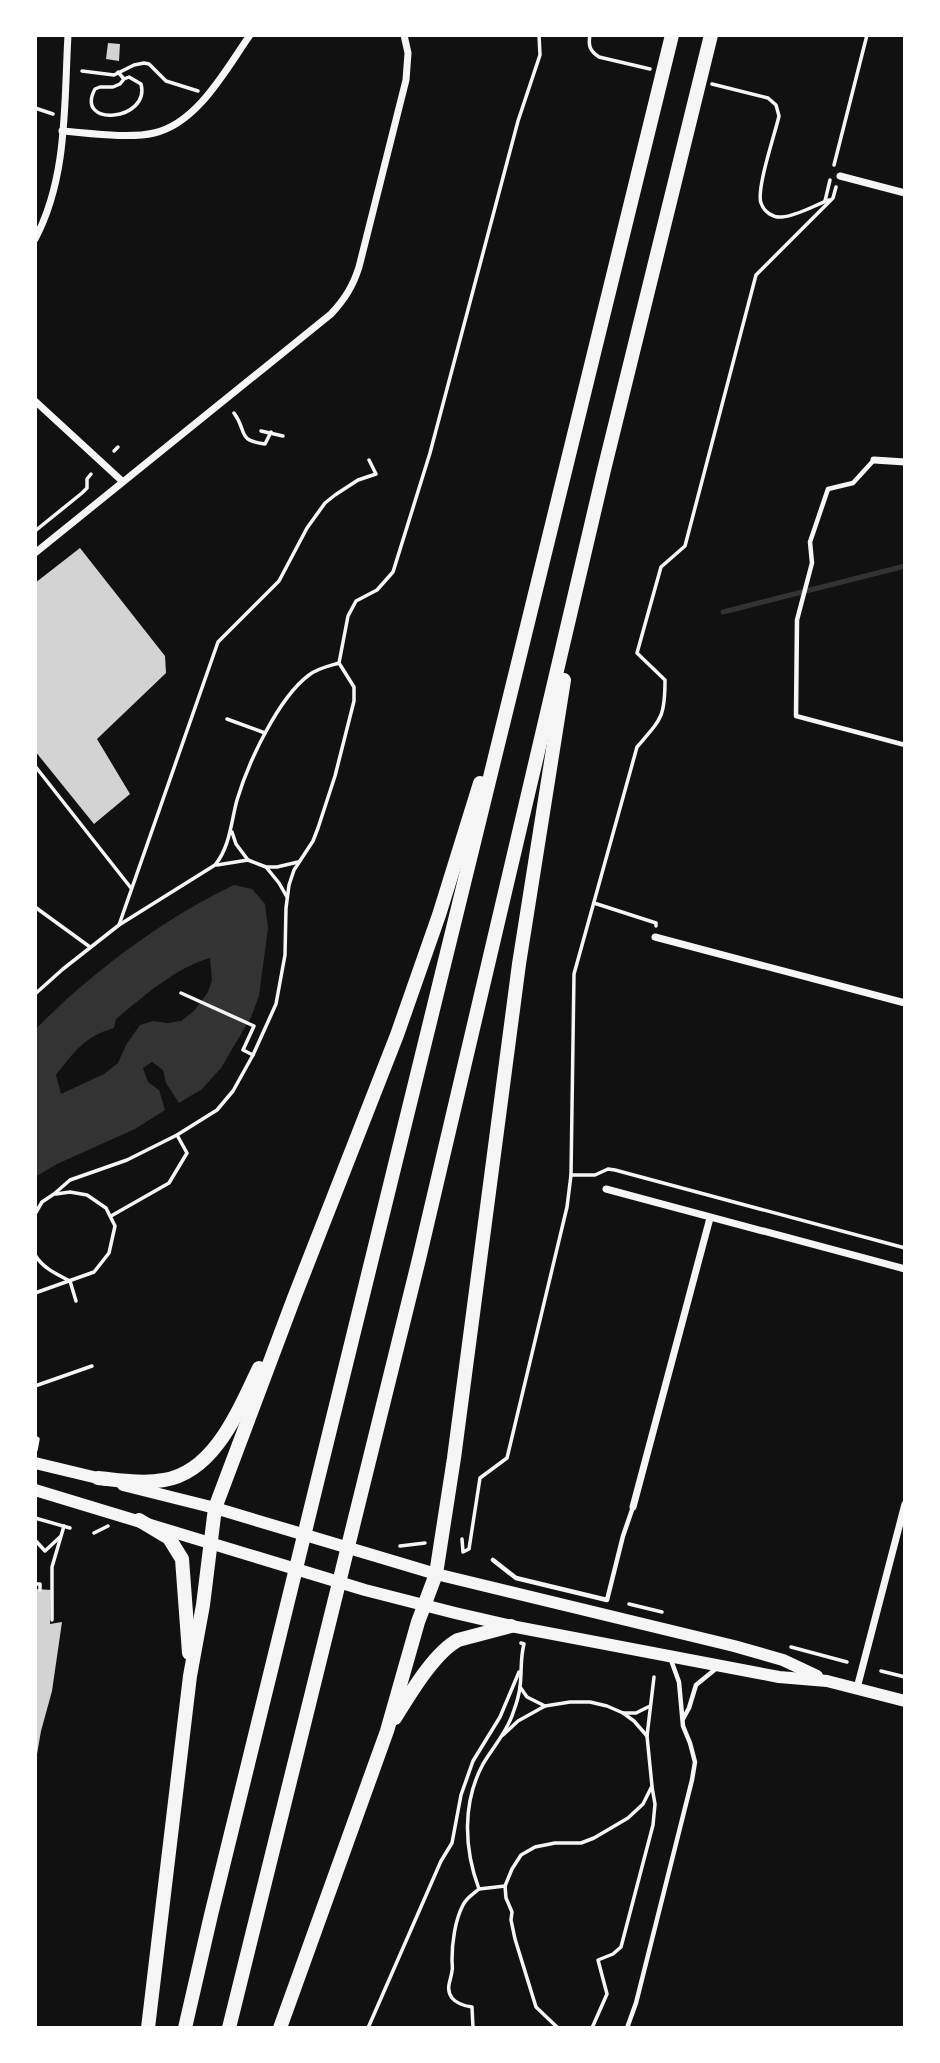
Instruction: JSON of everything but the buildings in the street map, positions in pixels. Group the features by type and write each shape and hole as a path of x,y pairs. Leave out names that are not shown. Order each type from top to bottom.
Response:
{"highway":[{"path":"186,2028 211,1915 672,35"},
{"path":"229,2028 419,1259 581,568 710,35"},
{"path":"280,2028 387,1731 424,1605 436,1574 454,1458 517,976 581,568"},
{"path":"148,2028 190,1676 203,1605 215,1508 401,1023 439,915 520,655"},
{"path":"98,1478 164,1480 193,1469 220,1442 294,1298"},
{"path":"139,1520 169,1538 182,1559 190,1676"},
{"path":"387,1731 419,1680 451,1644 511,1626"}],"main road":[{"path":"35,1463 215,1508 436,1574 734,1646 783,1660 827,1681"},
{"path":"35,1490 365,1590 424,1605 511,1626 779,1677 827,1681 905,1701"}],"street":[{"path":"35,239 54,190 60,154 68,35"},
{"path":"62,131 135,135 168,129 208,95 250,35"},
{"path":"35,553 331,314 349,292 359,267 406,80 408,53 404,35"},
{"path":"840,176 905,193"},
{"path":"35,401 122,481"},
{"path":"874,460 905,462"},
{"path":"656,937 905,1003"},
{"path":"606,1188 905,1269"},
{"path":"633,1507 710,1218"},
{"path":"857,1688 905,1504"}],"lane":[{"path":"874,460 853,483 828,489 810,542 812,563 797,620 796,716 905,745"},
{"path":"493,1560 516,1578 607,1600 633,1507"},
{"path":"627,2028 636,2003 695,1762 682,1720 679,1682 670,1655"},
{"path":"682,1720 689,1708 695,1685 720,1665"}],"path":[{"path":"35,1205 70,1180 127,1160 177,1135 217,1110 233,1091 276,1004 285,954 287,897 291,877 313,841 328,798 354,701 354,687 339,663 348,616 356,601 377,590 393,572 430,453 518,121 540,55 539,35"},
{"path":"590,35 592,52 599,57 651,69"},
{"path":"825,201 867,35"},
{"path":"82,71 114,75 144,62 166,81 208,95"},
{"path":"118,72 124,79"},
{"path":"129,76 141,84 143,90 137,104 127,112 95,112 91,102 95,89 113,87 124,79 129,76"},
{"path":"462,1539 463,1552 469,1549 480,1478 507,1458 567,1207 571,1175 574,974 637,747 661,718 665,704 665,680 637,653 661,567 685,546 755,275 833,198 783,217 772,216 765,210 760,201 761,187 779,117 776,105 768,98 703,82"},
{"path":"35,108 63,117"},
{"path":"233,413 248,440 265,444 271,432"},
{"path":"261,431 283,436"},
{"path":"119,925 218,642 279,581 307,528 325,503 358,480 376,474 369,460"},
{"path":"35,531 82,493 92,474"},
{"path":"35,994 119,925 215,865 231,830 243,782 265,733 303,680 316,671 339,663"},
{"path":"227,719 265,733"},
{"path":"35,766 132,888"},
{"path":"231,830 236,844 248,860"},
{"path":"215,865 248,860 266,867 284,866 300,861"},
{"path":"266,867 287,897"},
{"path":"594,903 656,923 656,937"},
{"path":"35,906 90,947"},
{"path":"181,993 254,1026 243,1050 253,1055"},
{"path":"111,1216 169,1183 187,1153 177,1135"},
{"path":"571,1175 594,1175 608,1169 615,1170 905,1248"},
{"path":"35,1293 94,1272 109,1253 115,1226 106,1208 87,1195 70,1192 54,1194"},
{"path":"35,1214 42,1202"},
{"path":"35,1255 50,1271 70,1281 76,1301"},
{"path":"35,1386 92,1366"},
{"path":"35,1437 38,1439 35,1450"},
{"path":"35,1518 70,1528"},
{"path":"52,1620 52,1567 64,1526"},
{"path":"94,1533 109,1526 116,1527"},
{"path":"35,1540 44,1552 61,1536"},
{"path":"390,1544 402,1547 425,1543"},
{"path":"35,1584 40,1584 40,1590"},
{"path":"368,2028 441,1861 452,1843 461,1795 473,1761 500,1717 519,1670 524,1644"},
{"path":"479,1889 467,1847 470,1802 481,1767 512,1716 520,1688 519,1670"},
{"path":"881,1671 905,1677"},
{"path":"592,2028 607,1994 598,1960 613,1954 621,1947 653,1825 655,1804 647,1736 654,1677"},
{"path":"520,1688 527,1697 545,1706"},
{"path":"501,1737 518,1721 545,1706 570,1702 590,1702 623,1713 647,1736"},
{"path":"623,1713 636,1713 650,1706"},
{"path":"558,2028 536,2007 515,1939 505,1886 521,1855 535,1847 555,1843 581,1843 594,1838 628,1818 643,1804 652,1786"},
{"path":"474,2028 472,2007 461,2005 448,1989 453,1973 452,1947 457,1923 469,1896 479,1889 505,1886"}],"shaded area":[{"path":"234,885 252,889 265,904 268,928 259,996 251,1017 221,1068 202,1089 179,1103 166,1083 163,1070 152,1062 143,1068 148,1082 159,1090 165,1110 135,1129 57,1164 35,1177 35,1030 128,949 208,898","holes":["210,958 212,980 208,992 195,1010 181,1021 153,1021 140,1025 118,1063 104,1074 61,1094 56,1075 69,1059 87,1040 114,1028 116,1019 149,992 184,969"]}],"waterway":[{"path":"723,612 905,566"}]}
